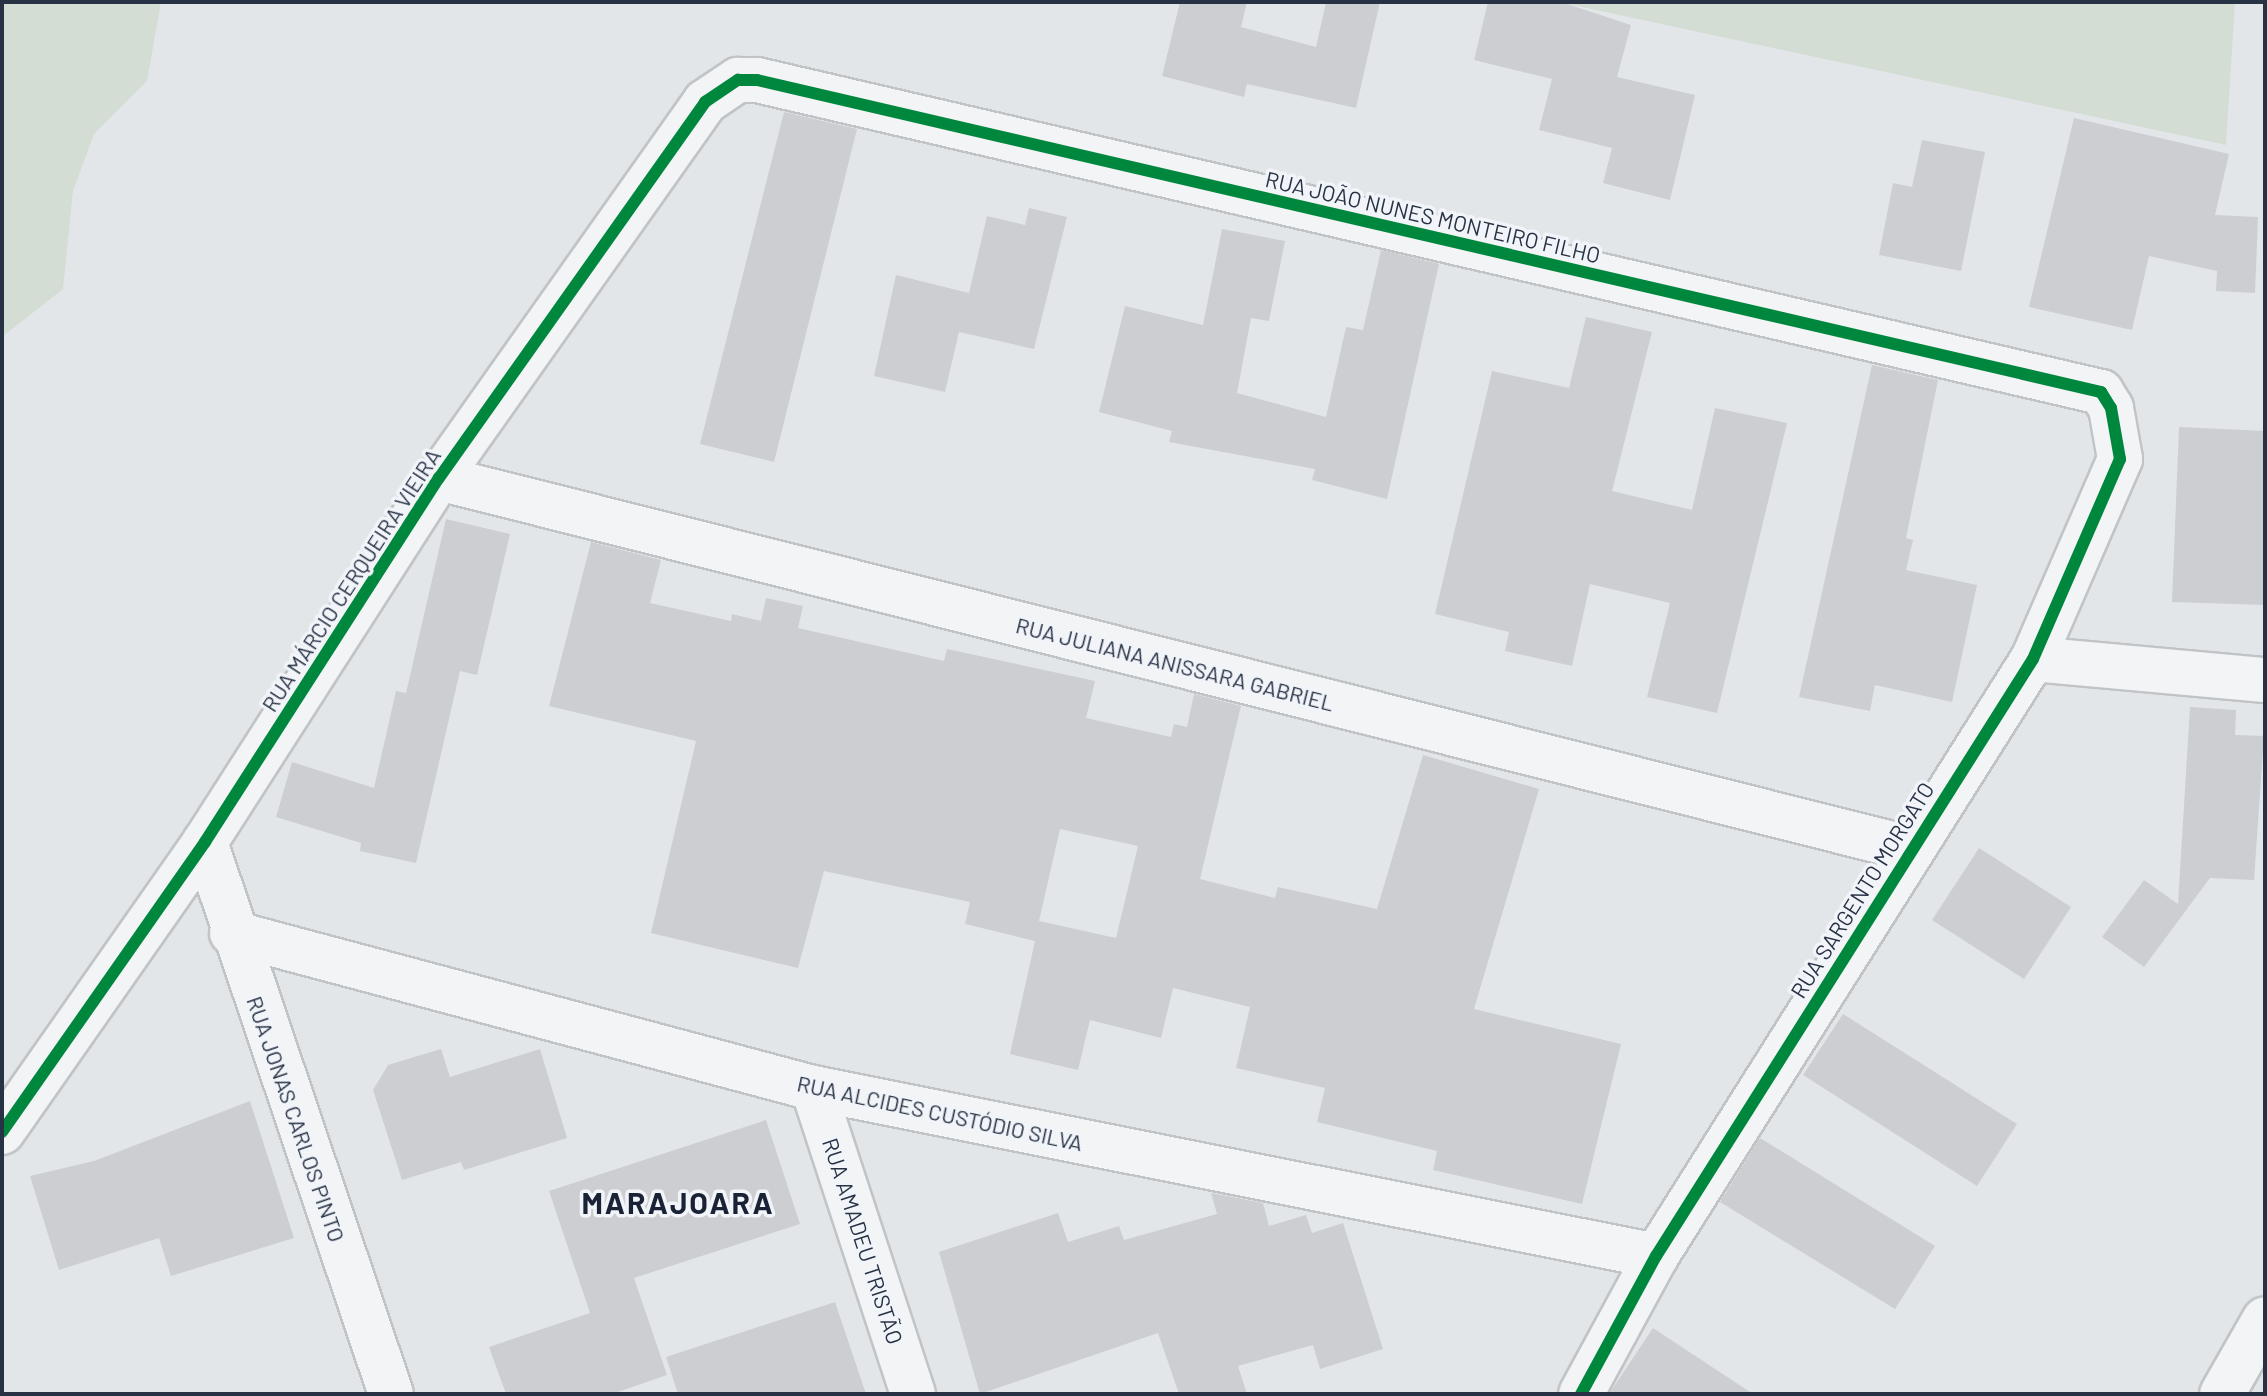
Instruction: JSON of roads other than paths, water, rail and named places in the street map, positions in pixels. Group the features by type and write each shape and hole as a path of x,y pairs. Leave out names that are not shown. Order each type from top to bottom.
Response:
{"street":[{"name":"RUA MÁRCIO CERQUEIRA VIEIRA","path":"2,1132 205,842 439,478 705,102 738,80 757,80"},
{"name":"RUA JOÃO NUNES MONTEIRO FILHO","path":"757,80 2101,392"},
{"name":"RUA SARGENTO MORGATO","path":"1581,1394 1656,1256 2033,659 2120,459 2119,427 2101,392"},
{"name":"RUA JULIANA ANISSARA GABRIEL","path":"439,478 1912,849"},
{"path":"2033,659 2265,680"},
{"name":"RUA JONAS CARLOS PINTO","path":"205,842 232,933 391,1394"},
{"name":"RUA ALCIDES CUSTÓDIO SILVA","path":"232,933 813,1088 1656,1256"},
{"name":"RUA AMADEU TRISTÃO","path":"813,1088 913,1394"},
{"path":"2222,1394 2263,1329"}],"district":[{"name":"MARAJOARA","path":"678,1202"}]}
